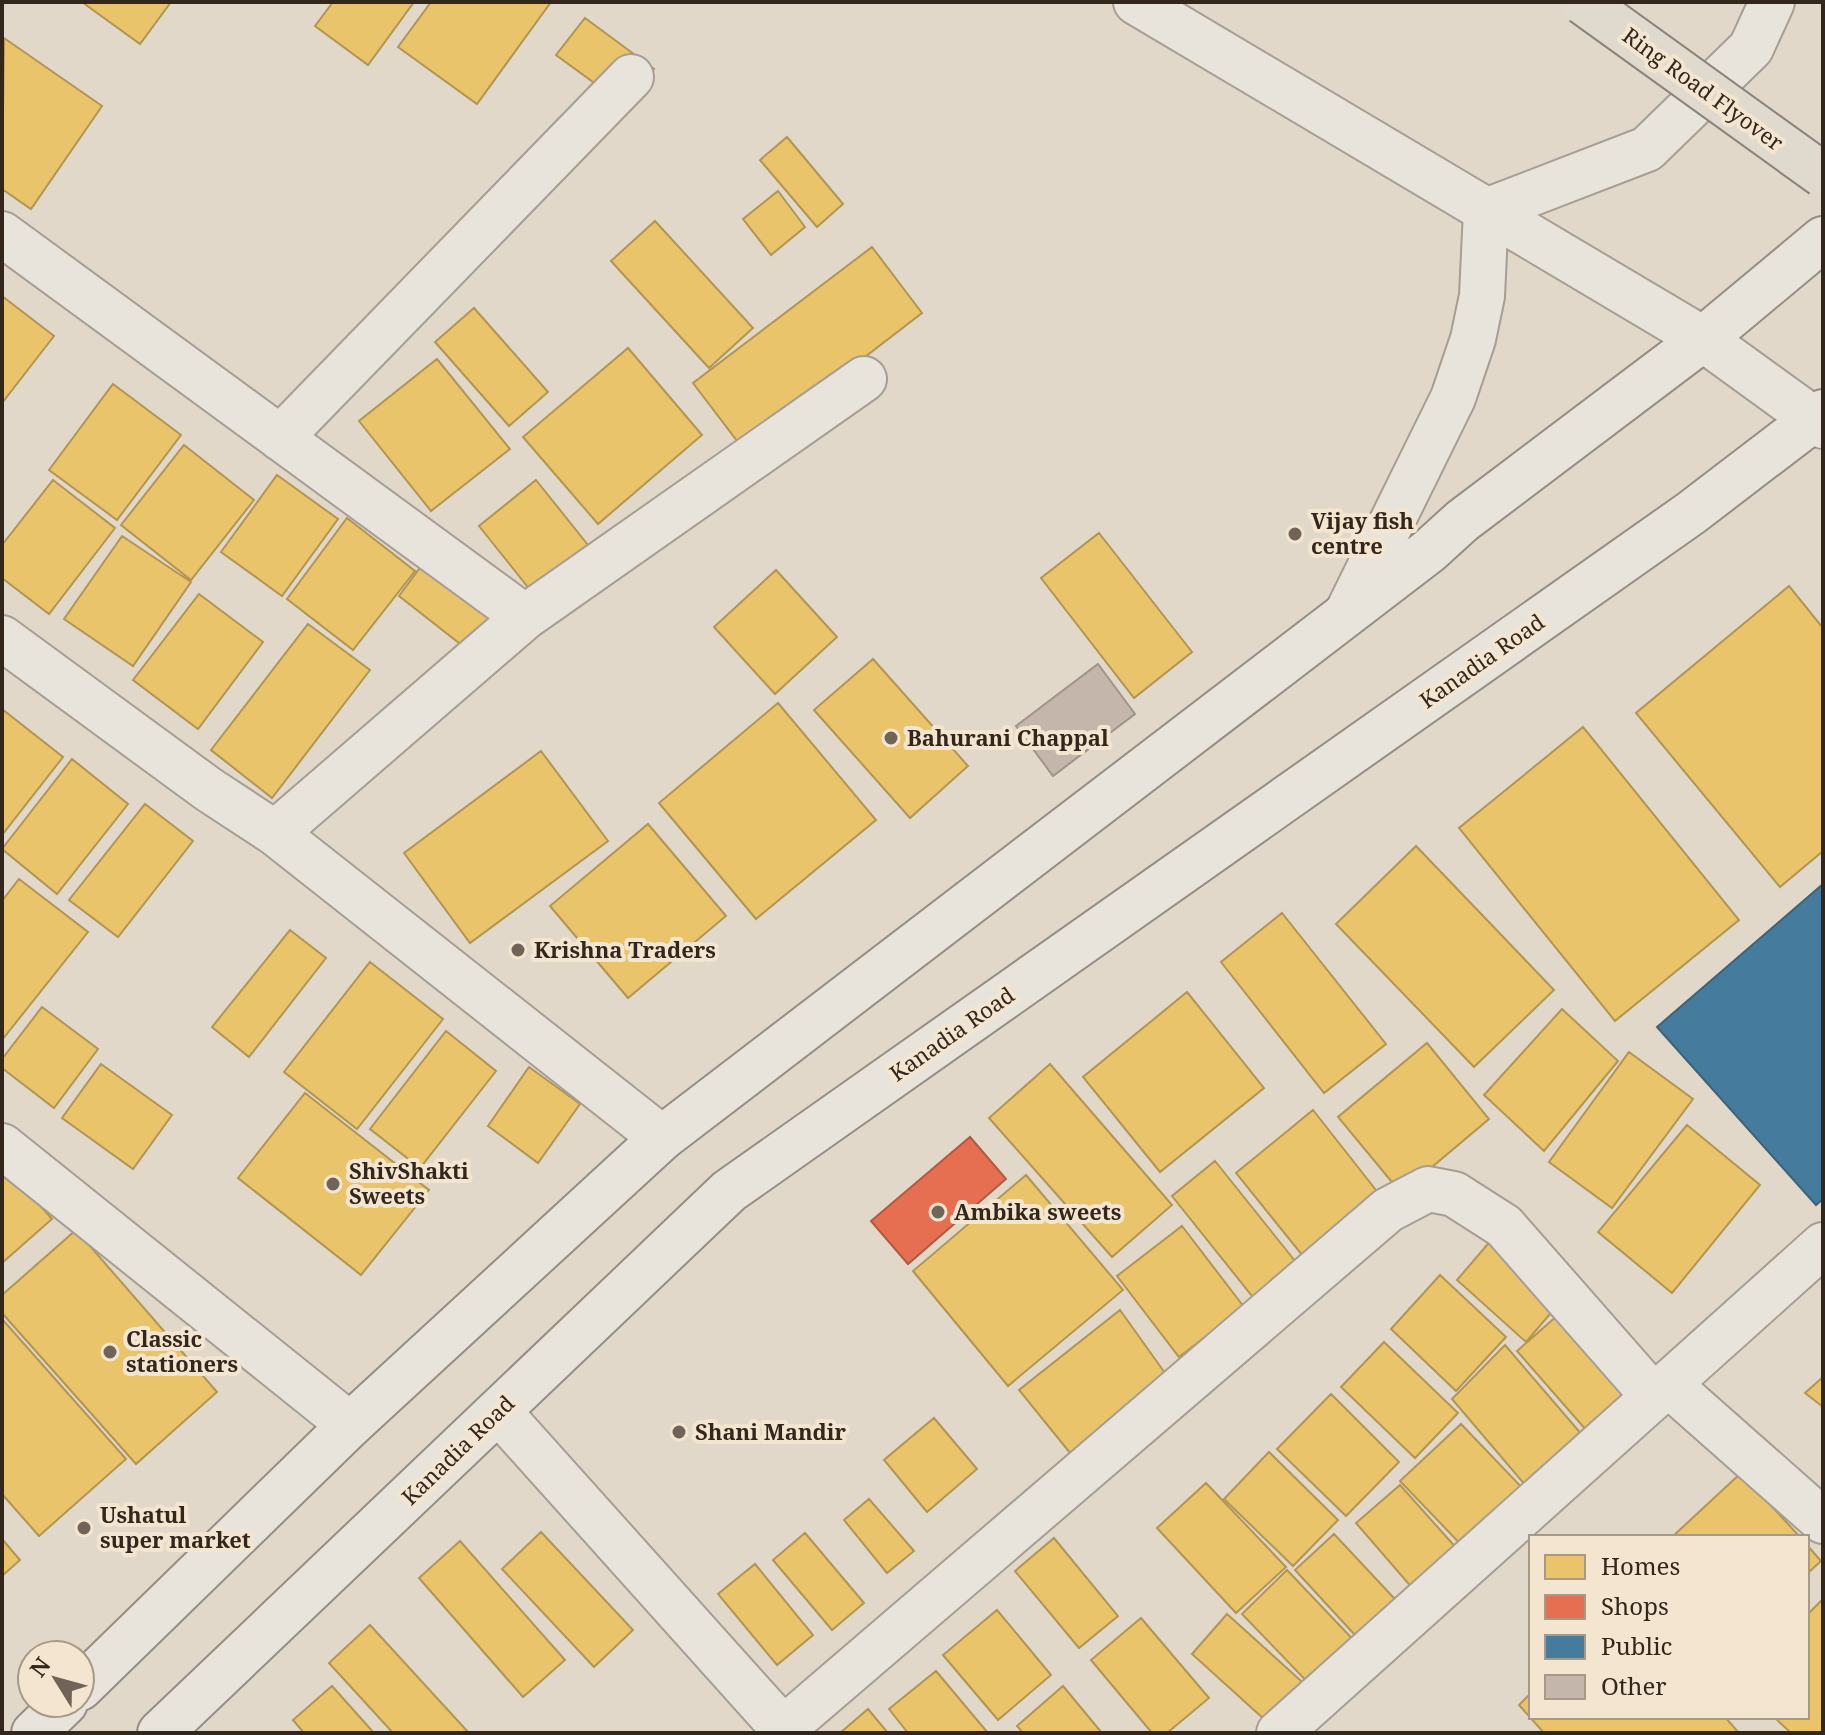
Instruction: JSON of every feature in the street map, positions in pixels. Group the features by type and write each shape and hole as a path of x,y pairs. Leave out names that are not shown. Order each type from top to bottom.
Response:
{"main road":[{"name":"Ring Road Flyover","path":"1583,2 1823,175"}],"street":[{"path":"1136,2 1703,339 1820,419"},
{"path":"1486,211 1647,149 1751,48 1772,2"},
{"path":"280,438 631,77"},
{"path":"1347,613 1453,398 1473,339 1482,296 1486,211"},
{"path":"2,234 525,617"},
{"path":"96,1672 350,1425 662,1138 1703,339 1823,239"},
{"path":"275,833 525,617 864,379"},
{"name":"Kanadia Road","path":"160,1733 729,1191 1820,419"},
{"path":"2,638 208,789 275,833 662,1138"},
{"path":"2,1146 350,1425"},
{"path":"499,1412 785,1731 1388,1210 1428,1189 1454,1194 1504,1226 1661,1390 1823,1521"},
{"path":"1279,1733 1823,1245"},
{"path":"34,1733 48,1719"}],"building: Homes":[{"path":"82,2 171,2 140,44"},
{"path":"333,2 414,2 368,65 315,26"},
{"path":"431,2 551,2 477,104 398,47"},
{"path":"585,18 654,69 626,106 556,55"},
{"path":"4,38 102,106 31,209 2,189"},
{"path":"787,137 843,204 817,227 760,160"},
{"path":"778,191 805,227 771,255 743,219"},
{"path":"655,221 753,328 709,368 611,261"},
{"path":"872,247 922,313 744,450 693,383"},
{"path":"2,296 54,336 2,403"},
{"path":"474,308 548,392 509,426 435,342"},
{"path":"628,348 702,435 598,524 523,437"},
{"path":"437,359 510,449 431,511 359,421"},
{"path":"113,384 181,435 117,520 49,470"},
{"path":"184,445 254,500 191,580 121,525"},
{"path":"277,475 338,519 282,596 221,552"},
{"path":"53,480 115,528 49,614 2,578 2,545"},
{"path":"536,480 588,545 531,591 479,526"},
{"path":"347,518 415,571 353,650 287,599"},
{"path":"1099,533 1192,652 1134,698 1041,578"},
{"path":"122,536 191,582 133,666 64,619"},
{"path":"425,561 500,618 473,654 399,596"},
{"path":"776,570 837,637 775,694 714,627"},
{"path":"1789,586 1823,628 1823,851 1780,887 1636,713"},
{"path":"199,594 263,642 198,729 133,680"},
{"path":"308,624 370,670 272,798 211,750"},
{"name":"Bahurani Chappal","path":"873,659 968,766 910,818 814,710"},
{"path":"778,703 876,820 756,919 659,803"},
{"path":"2,709 63,757 2,835"},
{"path":"1583,727 1739,920 1615,1021 1459,828"},
{"path":"541,751 608,841 470,943 404,853"},
{"path":"72,759 128,804 57,894 2,849"},
{"path":"145,804 193,841 118,937 69,900"},
{"path":"648,824 726,916 628,998 550,906"},
{"path":"1416,846 1554,990 1474,1067 1336,924"},
{"path":"19,879 88,932 2,1040 2,901"},
{"path":"1282,913 1386,1044 1324,1093 1221,962"},
{"path":"290,930 326,958 249,1057 212,1027"},
{"path":"370,962 443,1019 357,1129 284,1072"},
{"path":"1187,992 1264,1088 1160,1172 1083,1077"},
{"path":"42,1007 98,1049 54,1108 2,1068 2,1059"},
{"path":"1562,1009 1618,1061 1544,1151 1484,1095"},
{"path":"446,1031 496,1071 420,1168 370,1129"},
{"path":"1427,1043 1489,1119 1401,1193 1338,1117"},
{"path":"1629,1052 1693,1099 1612,1208 1549,1162"},
{"path":"101,1064 172,1115 133,1169 62,1118"},
{"path":"1050,1064 1172,1205 1112,1257 989,1118"},
{"path":"529,1067 580,1104 538,1163 488,1126"},
{"name":"ShivShakti Sweets","path":"305,1093 429,1190 361,1275 238,1178"},
{"path":"1313,1110 1383,1199 1307,1261 1236,1173"},
{"path":"1687,1125 1760,1185 1672,1293 1598,1232"},
{"path":"1215,1161 1303,1271 1260,1306 1172,1196"},
{"path":"2,1165 52,1219 2,1263"},
{"path":"1026,1175 1123,1290 1008,1386 913,1271"},
{"path":"1182,1226 1244,1307 1179,1357 1117,1276"},
{"name":"Classic stationers","path":"76,1230 217,1392 136,1464 2,1313 2,1295"},
{"path":"1493,1238 1562,1300 1526,1342 1457,1280"},
{"path":"1440,1275 1506,1337 1456,1391 1391,1329"},
{"path":"1566,1308 1642,1395 1594,1439 1517,1351"},
{"path":"1120,1310 1170,1380 1075,1459 1019,1390"},
{"path":"2,1319 126,1459 39,1536 2,1494"},
{"path":"1384,1342 1458,1413 1415,1458 1341,1387"},
{"path":"1505,1345 1589,1443 1532,1493 1452,1399"},
{"path":"1823,1377 1823,1407 1805,1393"},
{"path":"1331,1394 1399,1462 1346,1516 1277,1449"},
{"path":"934,1418 977,1469 927,1512 884,1460"},
{"path":"1461,1424 1529,1495 1469,1553 1400,1481"},
{"path":"1269,1452 1338,1520 1293,1566 1224,1499"},
{"path":"1741,1473 1798,1535 1674,1535"},
{"path":"1206,1483 1286,1567 1236,1613 1157,1528"},
{"path":"1400,1485 1459,1551 1414,1590 1356,1523"},
{"path":"869,1499 914,1551 887,1573 844,1520"},
{"path":"541,1532 633,1630 594,1667 502,1569"},
{"path":"805,1533 864,1603 832,1630 773,1560"},
{"path":"1334,1534 1407,1612 1367,1648 1295,1570"},
{"path":"1054,1538 1118,1616 1079,1648 1015,1571"},
{"path":"2,1539 20,1560 2,1576"},
{"path":"460,1541 565,1660 523,1697 419,1578"},
{"path":"1809,1547 1821,1561 1809,1572"},
{"path":"755,1564 813,1635 777,1665 718,1594"},
{"path":"1287,1570 1363,1650 1319,1694 1242,1614"},
{"path":"1823,1599 1823,1733 1791,1733 1776,1719 1809,1719 1809,1613"},
{"path":"997,1610 1051,1675 998,1720 943,1655"},
{"path":"1227,1614 1311,1690 1276,1730 1192,1654"},
{"path":"1141,1618 1209,1698 1167,1733 1152,1733 1091,1660"},
{"path":"370,1625 469,1733 393,1733 329,1663"},
{"path":"936,1671 988,1733 908,1733 889,1709"},
{"path":"332,1686 374,1733 304,1733 293,1720"},
{"path":"1063,1686 1102,1733 1023,1733 1017,1726"},
{"path":"1529,1695 1529,1716 1519,1705"},
{"path":"868,1709 888,1733 840,1733"},
{"path":"1532,1719 1727,1719 1739,1733 1544,1733"}],"building: Shops":[{"path":"970,1137 1006,1179 908,1264 871,1221"}],"building: Public":[{"path":"1823,884 1823,1199 1816,1205 1657,1027"}],"building: Other":[{"path":"1098,664 1135,714 1053,776 1016,726"}],"place":[{"name":"Vijay fish centre","path":"1295,534"},
{"name":"Bahurani Chappal","path":"891,738"},
{"name":"Krishna Traders","path":"518,950"},
{"name":"ShivShakti Sweets","path":"333,1184"},
{"name":"Ambika sweets","path":"938,1212"},
{"name":"Classic stationers","path":"110,1352"},
{"name":"Shani Mandir","path":"679,1432"},
{"name":"Ushatul super market","path":"84,1528"}]}
